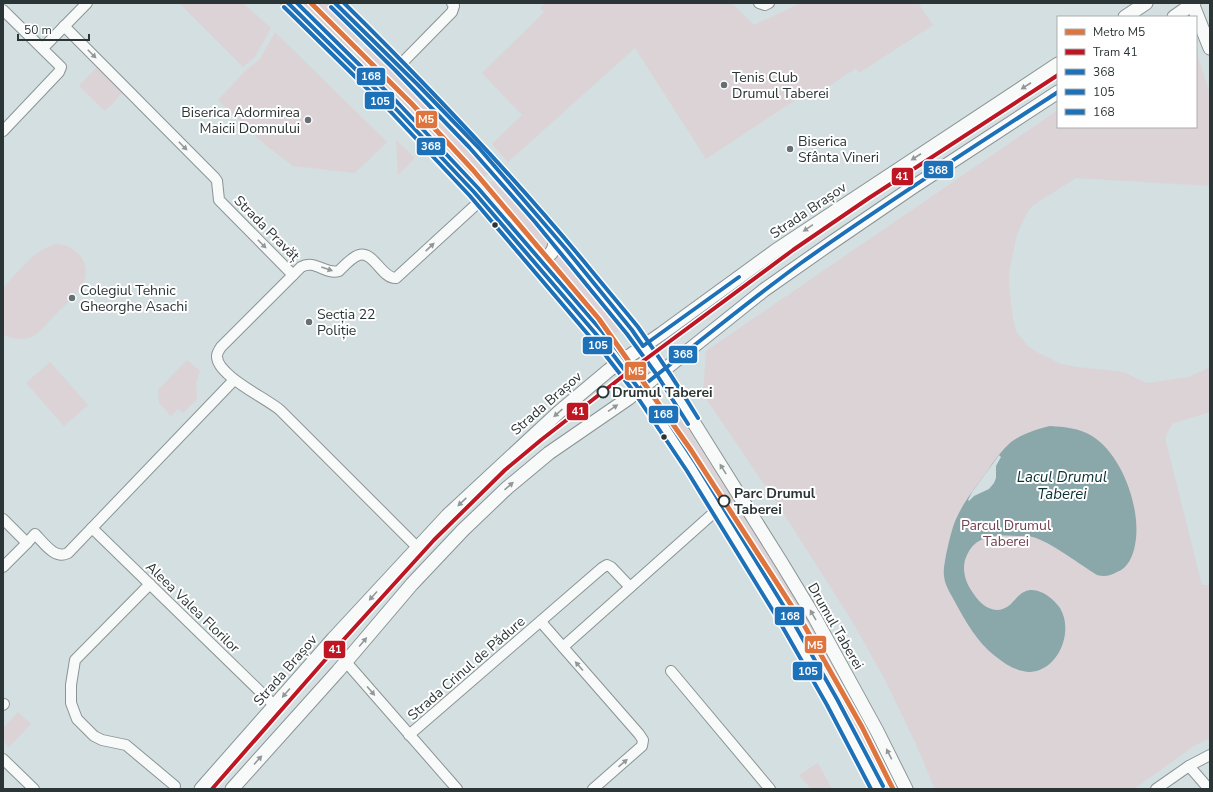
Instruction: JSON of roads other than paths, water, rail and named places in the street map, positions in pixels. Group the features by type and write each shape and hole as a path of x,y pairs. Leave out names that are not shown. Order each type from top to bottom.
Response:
{"main road":[{"path":"288,3 390,102 482,200 531,257 639,389 656,412 718,509 817,674 878,789"},
{"name":"Drumul Taberei","path":"335,3 399,66 498,169 555,236 644,346 662,372 814,618 878,731 904,788"},
{"path":"1126,16 1146,3"},
{"path":"1175,16 1193,3 1197,16"},
{"path":"1197,17 1204,41"},
{"name":"Strada Brașov","path":"200,789 329,644 448,515 541,428 609,370 775,251 1057,65"},
{"path":"232,789 346,662 429,565 507,488 549,453 629,398 764,290 919,183 1057,93"},
{"path":"531,257 541,258 550,254 555,246 555,236"}],"street":[{"path":"42,48 87,3"},
{"path":"399,66 452,12 454,6 452,3"},
{"path":"759,3 765,5 769,3"},
{"path":"3,131 61,70 60,65 5,15"},
{"name":"Strada Pravăț","path":"64,26 215,178 217,181 219,200 293,275"},
{"path":"417,547 280,410 272,403 234,380 218,362 217,356 221,347 301,267 309,264 330,272 335,272 356,256 362,255 367,256 390,278 396,278 482,200"},
{"path":"3,567 35,534 55,554 64,555 68,552 234,380"},
{"path":"563,647 718,509"},
{"path":"3,520 27,543"},
{"name":"Aleea Valea Florilor","path":"92,528 275,706"},
{"name":"Strada Crinul de Pădure","path":"409,735 602,568 607,566 611,567 630,588"},
{"path":"150,584 75,660 71,685 72,703 77,719 94,736 102,740 126,745 175,786"},
{"name":"Strada Crinul de Pădure","path":"541,622 640,734 643,740 642,746 593,789"},
{"name":"Strada Crinul de Pădure","path":"346,662 457,789"},
{"path":"671,671 770,789"},
{"path":"1156,789 1189,766 1210,755"},
{"path":"3,759 34,789"},
{"path":"1189,766 1208,789"}],"water":[{"name":"Lacul Drumul Taberei","path":"1050,426 1072,428 1087,433 1103,445 1113,456 1128,485 1133,501 1136,516 1135,545 1127,565 1121,570 1105,576 1097,575 1051,545 1032,537 990,537 977,542 972,547 966,558 964,572 971,590 983,605 994,610 999,610 1011,604 1022,593 1029,590 1034,590 1039,591 1053,600 1060,608 1064,617 1064,638 1056,657 1040,670 1025,672 1011,667 1003,662 977,638 948,590 944,568 952,530 959,513 994,461 1007,445 1015,439 1030,432"}],"metro line":[{"name":"M5","path":"311,3 412,104 473,170 599,319 691,450 804,625 862,727 893,789"}],"tram line":[{"name":"41","path":"212,789 326,659 434,540 505,470 627,373 793,250 869,198 1057,76"}],"place":[{"name":"Tenis Club Drumul Taberei","path":"724,85"},
{"name":"Biserica Adormirea Maicii Domnului","path":"308,120"},
{"name":"Biserica Sfânta Vineri","path":"790,149"},
{"name":"Colegiul Tehnic Gheorghe Asachi","path":"72,298"},
{"name":"Secția 22 Poliție","path":"309,322"},
{"name":"Drumul Taberei","path":"603,392"},
{"name":"Parc Drumul Taberei","path":"724,501"}],"park label":[{"name":"Parcul Drumul Taberei","path":"1006,534"}]}
